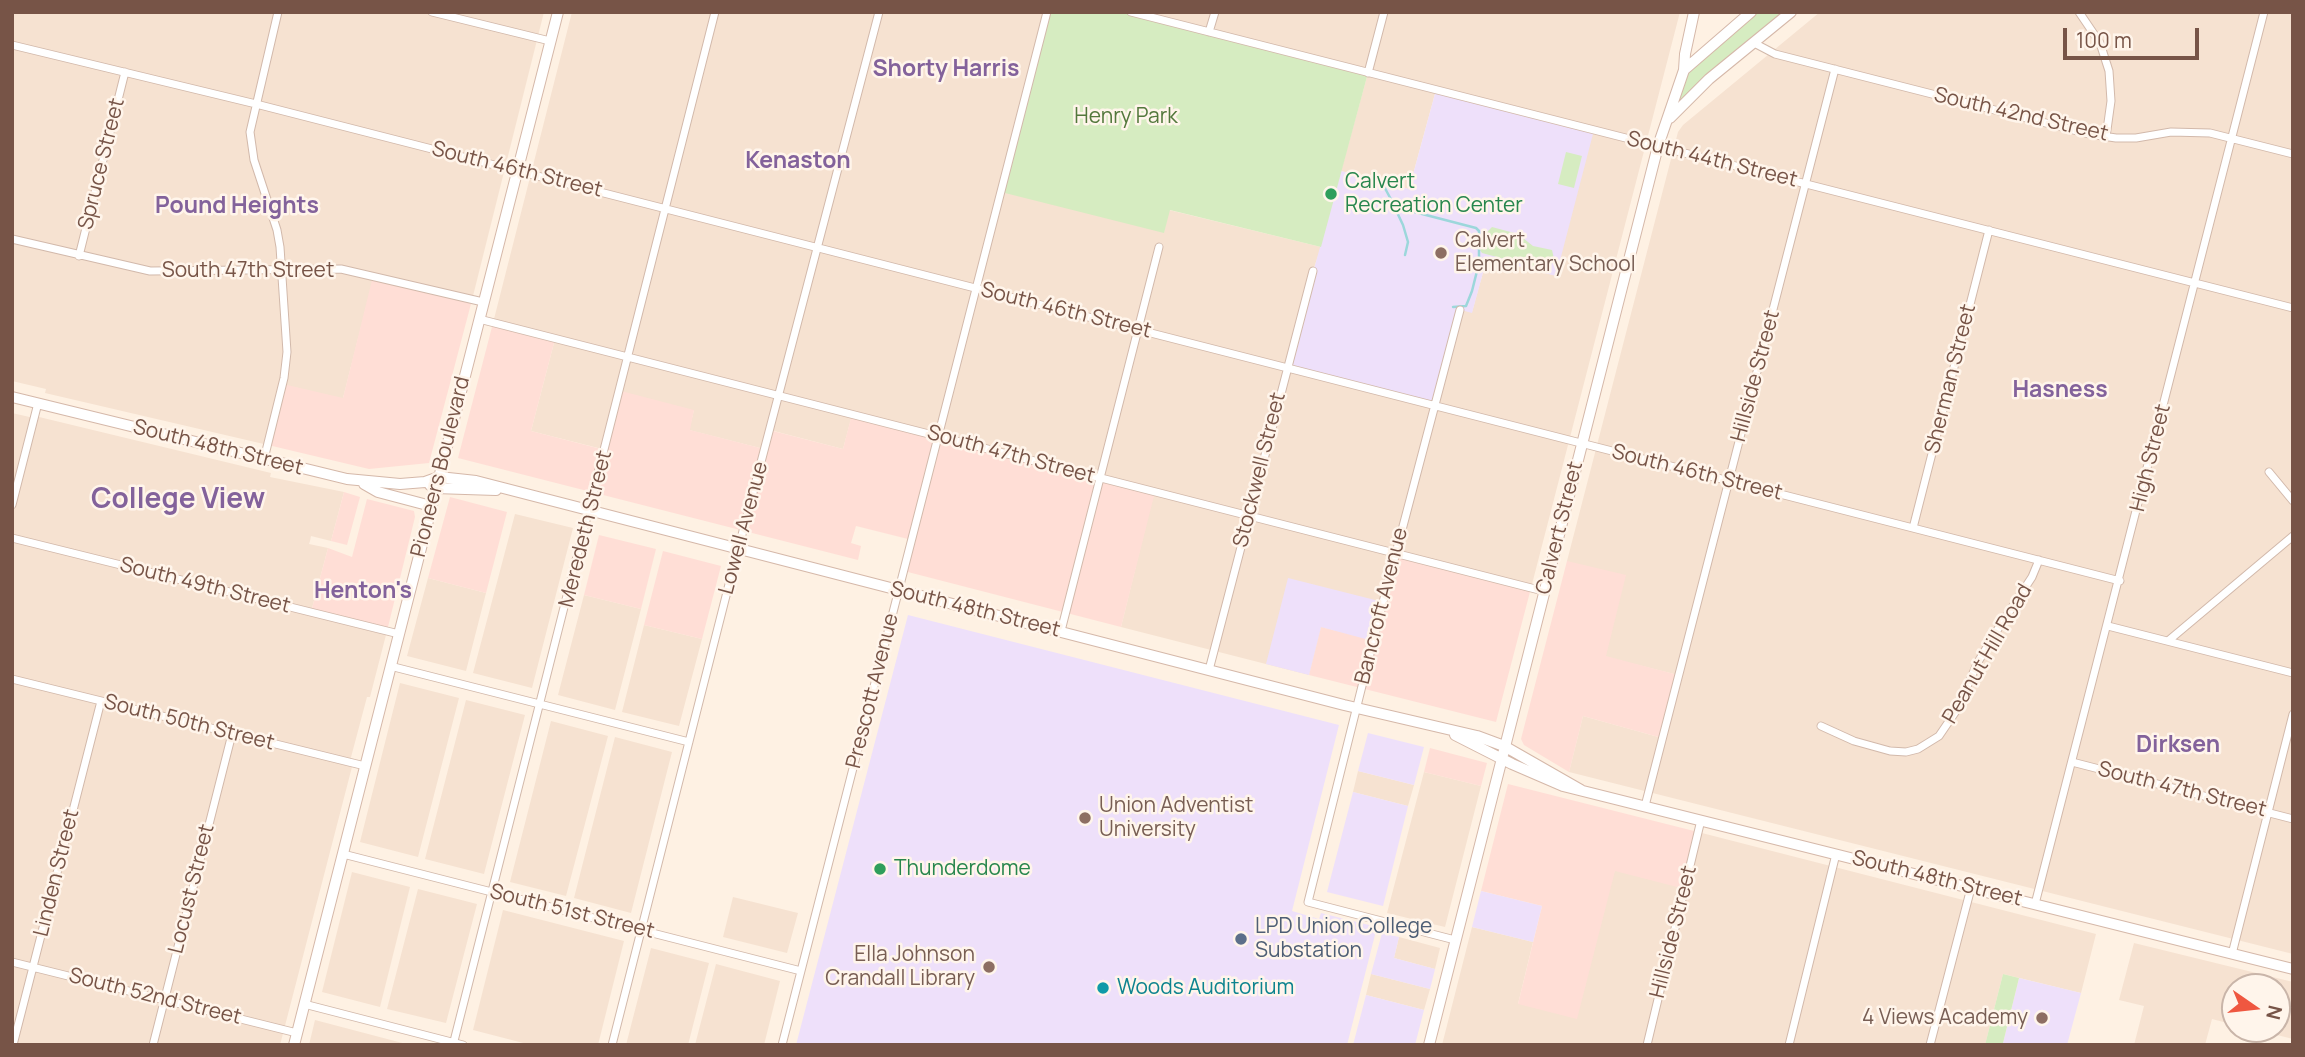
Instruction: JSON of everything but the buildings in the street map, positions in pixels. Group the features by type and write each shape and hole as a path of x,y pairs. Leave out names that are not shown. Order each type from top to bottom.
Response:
{"main road":[{"name":"Pioneers Boulevard","path":"294,1045 431,506 433,483 479,319 558,12"},
{"name":"Calvert Street","path":"1429,1045 1658,146 1684,70 1694,12"},
{"path":"1684,70 1751,12"},
{"path":"1668,120 1709,79 1791,12"},
{"name":"South 48th Street","path":"12,397 362,482 476,481 502,490 1447,730 1503,752 1545,780 1581,790 2293,969"},
{"path":"362,482 379,492 431,506"}],"street":[{"path":"264,459 286,367 282,270 277,230 251,146 252,118 278,12"},
{"path":"432,12 550,41"},
{"name":"Meredeth Street","path":"454,1044 715,12"},
{"name":"Lowell Avenue","path":"612,1045 738,549 879,12"},
{"name":"Prescott Avenue","path":"782,1045 1047,12"},
{"name":"South 44th Street","path":"1131,12 2293,308"},
{"path":"1209,32 1215,12"},
{"path":"1368,72 1384,12"},
{"path":"2080,12 2100,43 2109,71 2111,101 2106,137"},
{"name":"High Street","path":"2035,904 2264,12"},
{"name":"South 42nd Street","path":"1754,43 1775,54 2106,137 2136,138 2190,131 2232,138 2293,154"},
{"name":"South 46th Street","path":"12,45 517,170 2120,581"},
{"name":"Hillside Street","path":"1645,806 1835,69"},
{"name":"Spruce Street","path":"79,256 125,72"},
{"name":"Sherman Street","path":"1913,528 1989,230"},
{"name":"South 47th Street","path":"12,239 150,271 341,270 483,302"},
{"path":"1061,631 1159,247"},
{"name":"Stockwell Street","path":"1209,670 1313,271"},
{"name":"Bancroft Avenue","path":"1455,940 1308,902 1395,554 1460,310"},
{"name":"South 47th Street","path":"479,319 1544,591"},
{"path":"12,505 38,403"},
{"path":"2269,472 2293,501"},
{"path":"2168,641 2293,536"},
{"name":"South 49th Street","path":"12,538 399,634"},
{"name":"Peanut Hill Road","path":"1821,726 1854,741 1890,751 1906,752 1939,736 1950,723 1978,662 2032,577 2039,560"},
{"path":"2108,626 2293,673"},
{"path":"390,666 689,742"},
{"name":"South 50th Street","path":"12,679 365,766"},
{"name":"Linden Street","path":"13,1045 101,701"},
{"path":"2232,954 2293,714"},
{"name":"Locust Street","path":"153,1045 232,734"},
{"name":"South 47th Street","path":"2072,762 2293,818"},
{"name":"Hillside Street","path":"1647,1045 1701,820"},
{"name":"South 51st Street","path":"342,854 802,971"},
{"path":"1789,1045 1836,854"},
{"path":"1930,1045 1971,888"},
{"name":"South 52nd Street","path":"12,962 297,1033"},
{"path":"304,1004 463,1045"}],"shaded area":[{"name":"Pound Heights","path":"12,12 544,12 472,300 374,276 343,398 268,445 45,393 46,389 12,381"},
{"path":"572,12 1047,12 1164,232 1169,210 1321,247 1313,271 1472,312 1487,258 1557,276 1436,90 1409,189 1341,171 1368,73 1131,12 1680,12 1531,588 1373,641 1321,627 1309,675 1121,627 1154,492 852,415 843,449 770,430 764,449 689,430 694,410 606,450 531,431 555,339 493,323"},
{"path":"1820,12 2293,12 2293,954 1569,772 1583,716 1662,738 1678,675 1606,657 1567,561 1678,132 1683,125"},
{"name":"Calvert Elementary School","path":"1436,90 1594,130 1556,276 1487,258 1472,313 1461,310 1434,405 1287,367 1341,171 1409,189"},
{"path":"373,276 472,300 429,463 369,469 268,445 283,384 343,398"},
{"path":"493,323 555,339 531,431 605,450 621,391 694,410 690,430 764,449 769,430 843,449 852,414 1155,492 1121,627 904,571 912,540 856,526 851,543 861,546 858,560 458,458"},
{"path":"12,413 34,418 35,416 271,473 270,477 344,492 331,541 311,536 309,544 328,548 311,612 387,631 350,761 353,763 280,1045 12,1045"},
{"path":"344,492 360,497 347,545 331,541"},
{"path":"450,497 507,512 486,593 428,578"},
{"path":"367,499 414,511 415,517 387,631 311,612 328,548 352,557"},
{"path":"515,514 573,528 532,688 473,673"},
{"path":"599,535 656,549 641,609 584,595"},
{"path":"663,551 721,566 702,639 644,625"},
{"path":"1395,554 1531,588 1496,722 1309,675 1321,627 1373,640"},
{"path":"1567,561 1626,575 1606,656 1678,675 1662,738 1583,716 1569,772 1524,745 1521,739"},
{"path":"428,578 486,593 466,671 407,656"},
{"path":"1288,578 1383,602 1373,641 1321,627 1309,675 1266,664"},
{"path":"584,595 641,609 615,710 558,695"},
{"name":"Union Adventist University","path":"908,615 1339,725 1292,911 1319,919 1321,913 1377,927 1347,1045 796,1045"},
{"path":"644,625 702,639 679,726 622,712"},
{"path":"400,683 459,698 418,857 360,842"},
{"path":"466,700 525,715 484,874 425,859"},
{"path":"551,721 608,736 566,896 510,882"},
{"path":"1368,733 1424,747 1414,785 1358,771"},
{"path":"615,737 672,752 631,913 574,898"},
{"path":"1430,748 1487,763 1481,786 1424,772"},
{"path":"1358,771 1414,785 1408,806 1353,792"},
{"path":"1424,772 1481,786 1445,927 1387,913"},
{"path":"1508,784 1698,832 1685,889 1615,871 1577,1019 1518,1004 1542,906 1481,891"},
{"path":"1353,792 1408,806 1383,906 1327,892"},
{"path":"1698,832 2096,934 2081,993 2003,974 1985,1045 1442,1045 1472,927 1533,942 1518,1004 1615,871"},
{"path":"352,872 410,887 380,1007 322,992"},
{"path":"418,889 477,904 446,1023 387,1009"},
{"path":"1481,891 1542,906 1533,942 1472,927"},
{"path":"733,897 798,913 787,953 723,937"},
{"path":"503,910 624,941 598,1045 531,1045 473,1030"},
{"path":"1382,933 1399,937 1394,958 1435,969 1430,989 1371,974"},
{"path":"1399,937 1440,948 1435,969 1394,958"},
{"path":"2134,943 2256,973 2221,973 2221,1021 2212,1019 2205,1045 2134,1045 2144,1006 2119,1000"},
{"path":"651,948 709,963 688,1045 626,1045"},
{"path":"716,964 780,981 764,1045 695,1045"},
{"path":"1371,974 1430,989 1424,1010 1366,995"},
{"name":"4 Views Academy","path":"2019,978 2081,993 2067,1045 2003,1043"},
{"path":"2291,982 2293,982 2291,1038"},
{"path":"1366,995 1424,1010 1415,1045 1353,1045"},
{"path":"315,1020 410,1045 309,1045"}],"green space":[{"name":"Henry Park","path":"1047,12 1131,12 1368,73 1321,247 1170,210 1164,233 1001,192"},
{"path":"1751,12 1791,12 1668,120 1679,80"},
{"path":"1566,152 1582,156 1574,188 1558,184"},
{"path":"1492,227 1518,234 1533,246 1552,250 1554,259 1550,267 1541,269 1482,253 1480,250 1484,235"},
{"path":"2003,974 2019,978 2003,1043 1985,1045"}],"waterway":[{"path":"1380,179 1394,205 1399,208 1479,231 1479,263 1472,291 1466,306 1453,307"},
{"path":"1394,206 1408,242 1405,255"}],"place":[{"name":"Calvert Recreation Center","path":"1331,194"},
{"name":"Calvert Elementary School","path":"1441,253"},
{"name":"Union Adventist University","path":"1085,818"},
{"name":"Thunderdome","path":"880,869"},
{"name":"LPD Union College Substation","path":"1241,939"},
{"name":"Ella Johnson Crandall Library","path":"989,967"},
{"name":"Woods Auditorium","path":"1103,988"},
{"name":"4 Views Academy","path":"2042,1018"}],"district":[{"name":"Shorty Harris","path":"946,70"},
{"name":"Kenaston","path":"798,162"},
{"name":"Pound Heights","path":"237,207"},
{"name":"Hasness","path":"2060,391"},
{"name":"College View","path":"178,500"},
{"name":"Henton's","path":"363,592"},
{"name":"Dirksen","path":"2178,746"}]}
